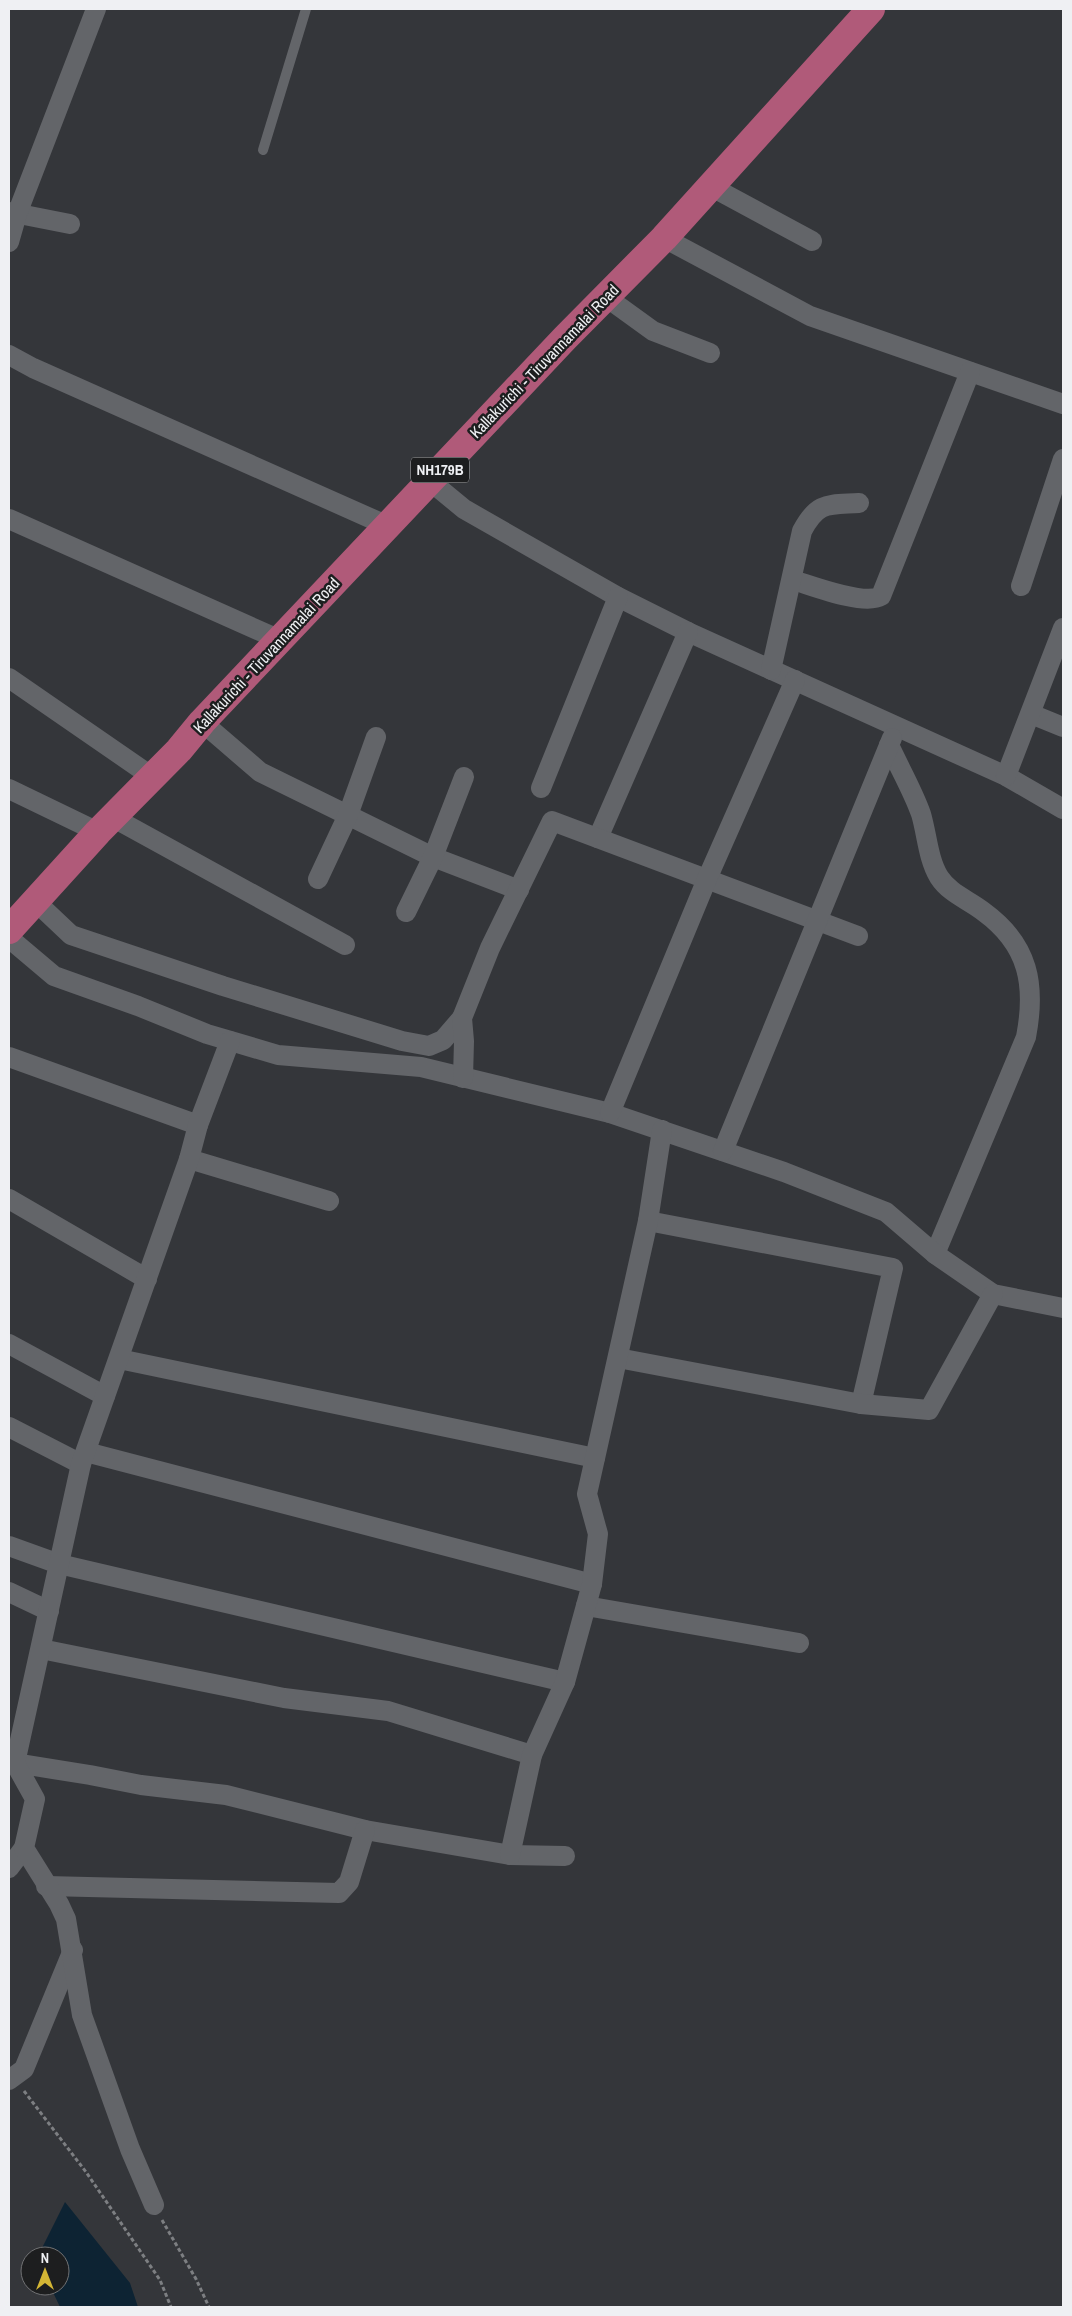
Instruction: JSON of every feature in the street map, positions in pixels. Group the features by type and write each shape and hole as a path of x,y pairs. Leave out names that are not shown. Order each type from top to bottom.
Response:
{"highway":[{"name":"Kallakurichi - Tiruvannamalai Road","path":"9,930 105,825 151,776 179,750 202,722 430,481 664,238 865,10"}],"street":[{"path":"9,242 13,213 96,9"},
{"path":"710,186 812,241"},
{"path":"13,213 70,224"},
{"path":"664,238 810,316 1063,404"},
{"path":"606,297 653,331 710,353"},
{"path":"9,355 33,368 388,526"},
{"path":"793,580 864,599 877,599 882,596 970,372"},
{"path":"1021,586 1063,460"},
{"path":"430,481 464,509 618,597 688,632 1006,776 1063,809"},
{"path":"771,670 793,580 802,531 818,508 859,503"},
{"path":"9,519 280,640"},
{"path":"541,788 618,597"},
{"path":"1006,776 1063,629"},
{"path":"598,838 688,632"},
{"path":"9,678 151,776"},
{"path":"610,1113 707,880 795,680"},
{"path":"1031,714 1063,727"},
{"path":"202,722 260,772 433,857 519,890"},
{"path":"723,1151 897,725"},
{"path":"318,879 348,815 376,737"},
{"path":"889,745 920,813 938,875 948,888 1000,924 1012,940 1027,968 1031,986 1031,1011 1026,1037 936,1254"},
{"path":"406,912 433,857 464,777"},
{"path":"9,789 105,825 345,945"},
{"path":"35,901 71,936 223,986 402,1041 429,1046 443,1040 462,1018 490,948 552,821 858,936"},
{"path":"9,938 54,976 230,1041 278,1055 421,1067 610,1113 784,1172 886,1212 936,1254 992,1294 1063,1308"},
{"path":"462,1018 464,1041 463,1078"},
{"path":"9,1868 24,1848 35,1799 12,1763 41,1649 83,1458 189,1159 198,1124 230,1041"},
{"path":"9,1056 198,1124"},
{"path":"510,1855 532,1755 565,1682 592,1584 598,1534 587,1494 648,1221 662,1130"},
{"path":"189,1159 329,1201"},
{"path":"9,1198 147,1279"},
{"path":"648,1221 893,1268 860,1404"},
{"path":"618,1358 860,1404 929,1410 992,1294"},
{"path":"9,1344 105,1396"},
{"path":"119,1359 595,1458"},
{"path":"9,1426 83,1458 592,1584"},
{"path":"9,1546 59,1564 565,1682"},
{"path":"9,1592 49,1611"},
{"path":"586,1606 799,1643"},
{"path":"41,1649 284,1698 388,1711 532,1755"},
{"path":"12,1763 141,1785 226,1795 365,1830 510,1855 565,1856"},
{"path":"46,1886 339,1893 349,1882 365,1830"},
{"path":"24,1848 59,1904 66,1919 73,1950 82,2015 130,2149 154,2205"},
{"path":"13,2084 24,2069 73,1950"}],"lane":[{"path":"263,150 306,9"}],"path":[{"path":"13,2084 24,2091 91,2180 160,2280 171,2307"},
{"path":"154,2205 196,2279 209,2307"}],"water":[{"path":"65,2202 130,2283 138,2307 60,2307 55,2296 70,2296 70,2246 43,2246"}]}
